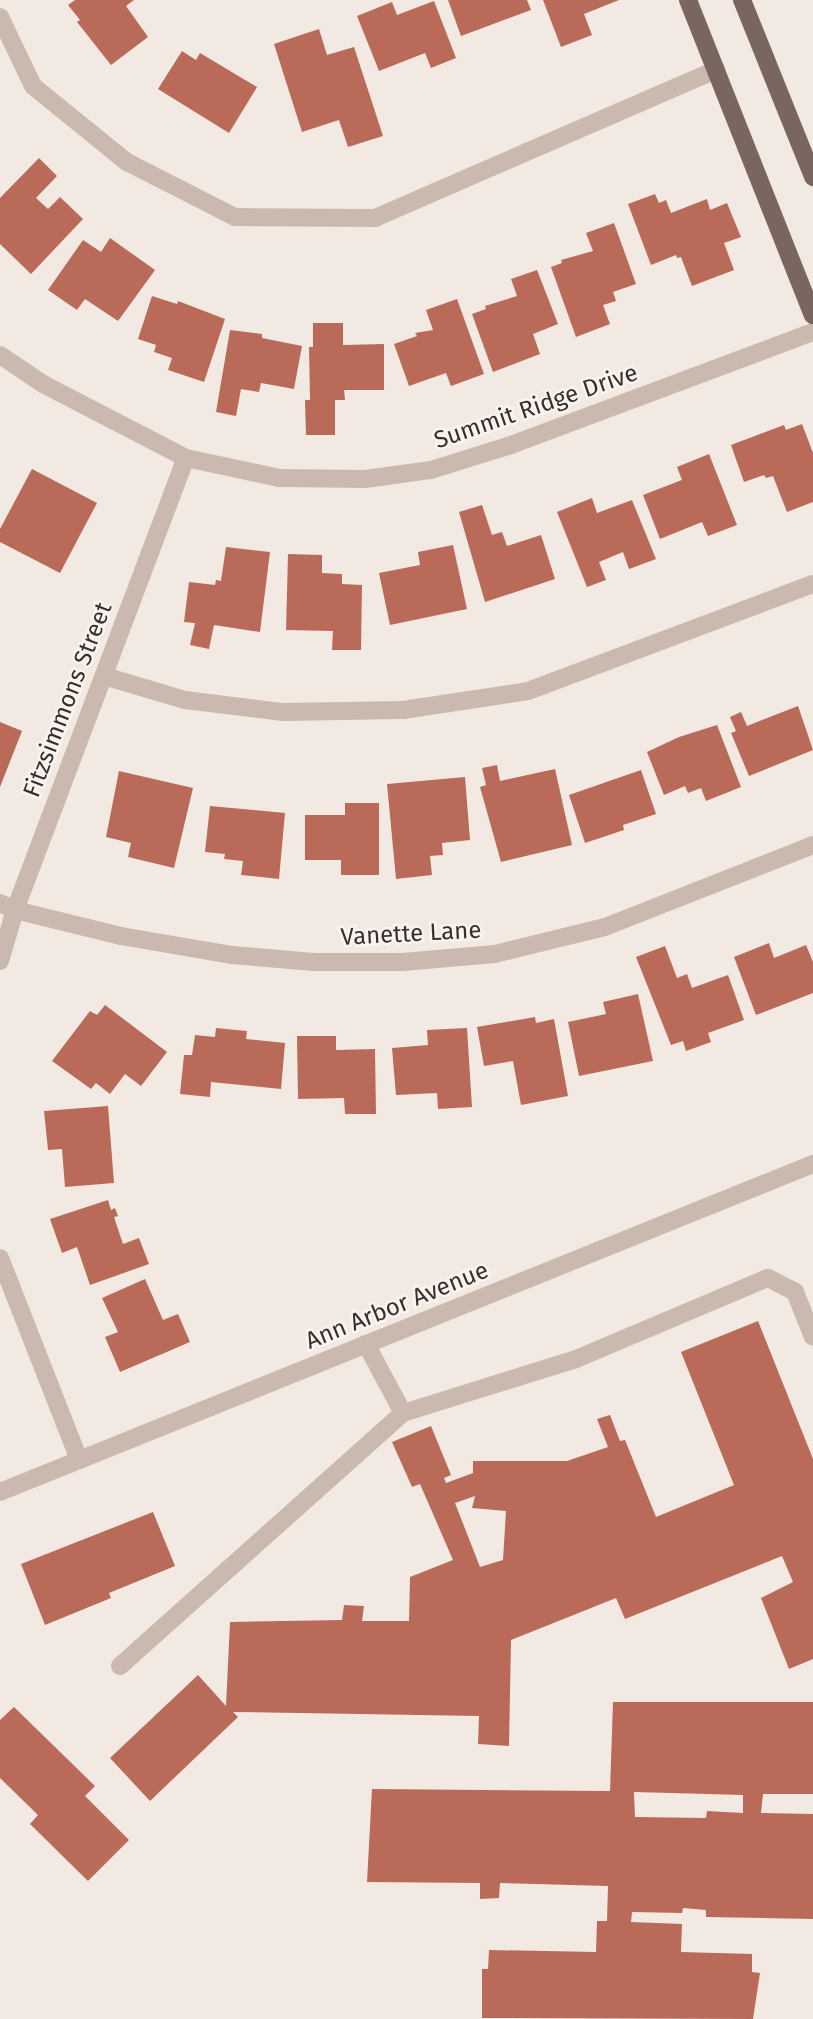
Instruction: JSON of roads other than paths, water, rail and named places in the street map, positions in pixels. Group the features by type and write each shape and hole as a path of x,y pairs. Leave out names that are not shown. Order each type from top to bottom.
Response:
{"main road":[{"path":"688,0 813,315"},
{"path":"742,0 813,177"}],"street":[{"path":"0,17 33,86 127,162 235,218 375,218 716,70"},
{"name":"Summit Ridge Drive","path":"0,355 43,383 186,458 279,478 365,479 431,470 508,446 813,332"},
{"name":"Fitzsimmons Street","path":"0,961 8,906 104,676 186,458"},
{"path":"104,676 184,700 283,712 403,710 528,691 813,584"},
{"name":"Vanette Lane","path":"8,906 121,936 232,955 403,962 495,954 605,927 813,845"},
{"name":"Ann Arbor Avenue","path":"0,1492 813,1164"},
{"path":"0,1258 79,1460"},
{"path":"120,1666 403,1413 576,1359 768,1278 795,1292 813,1337"},
{"path":"366,1345 403,1413"}]}
